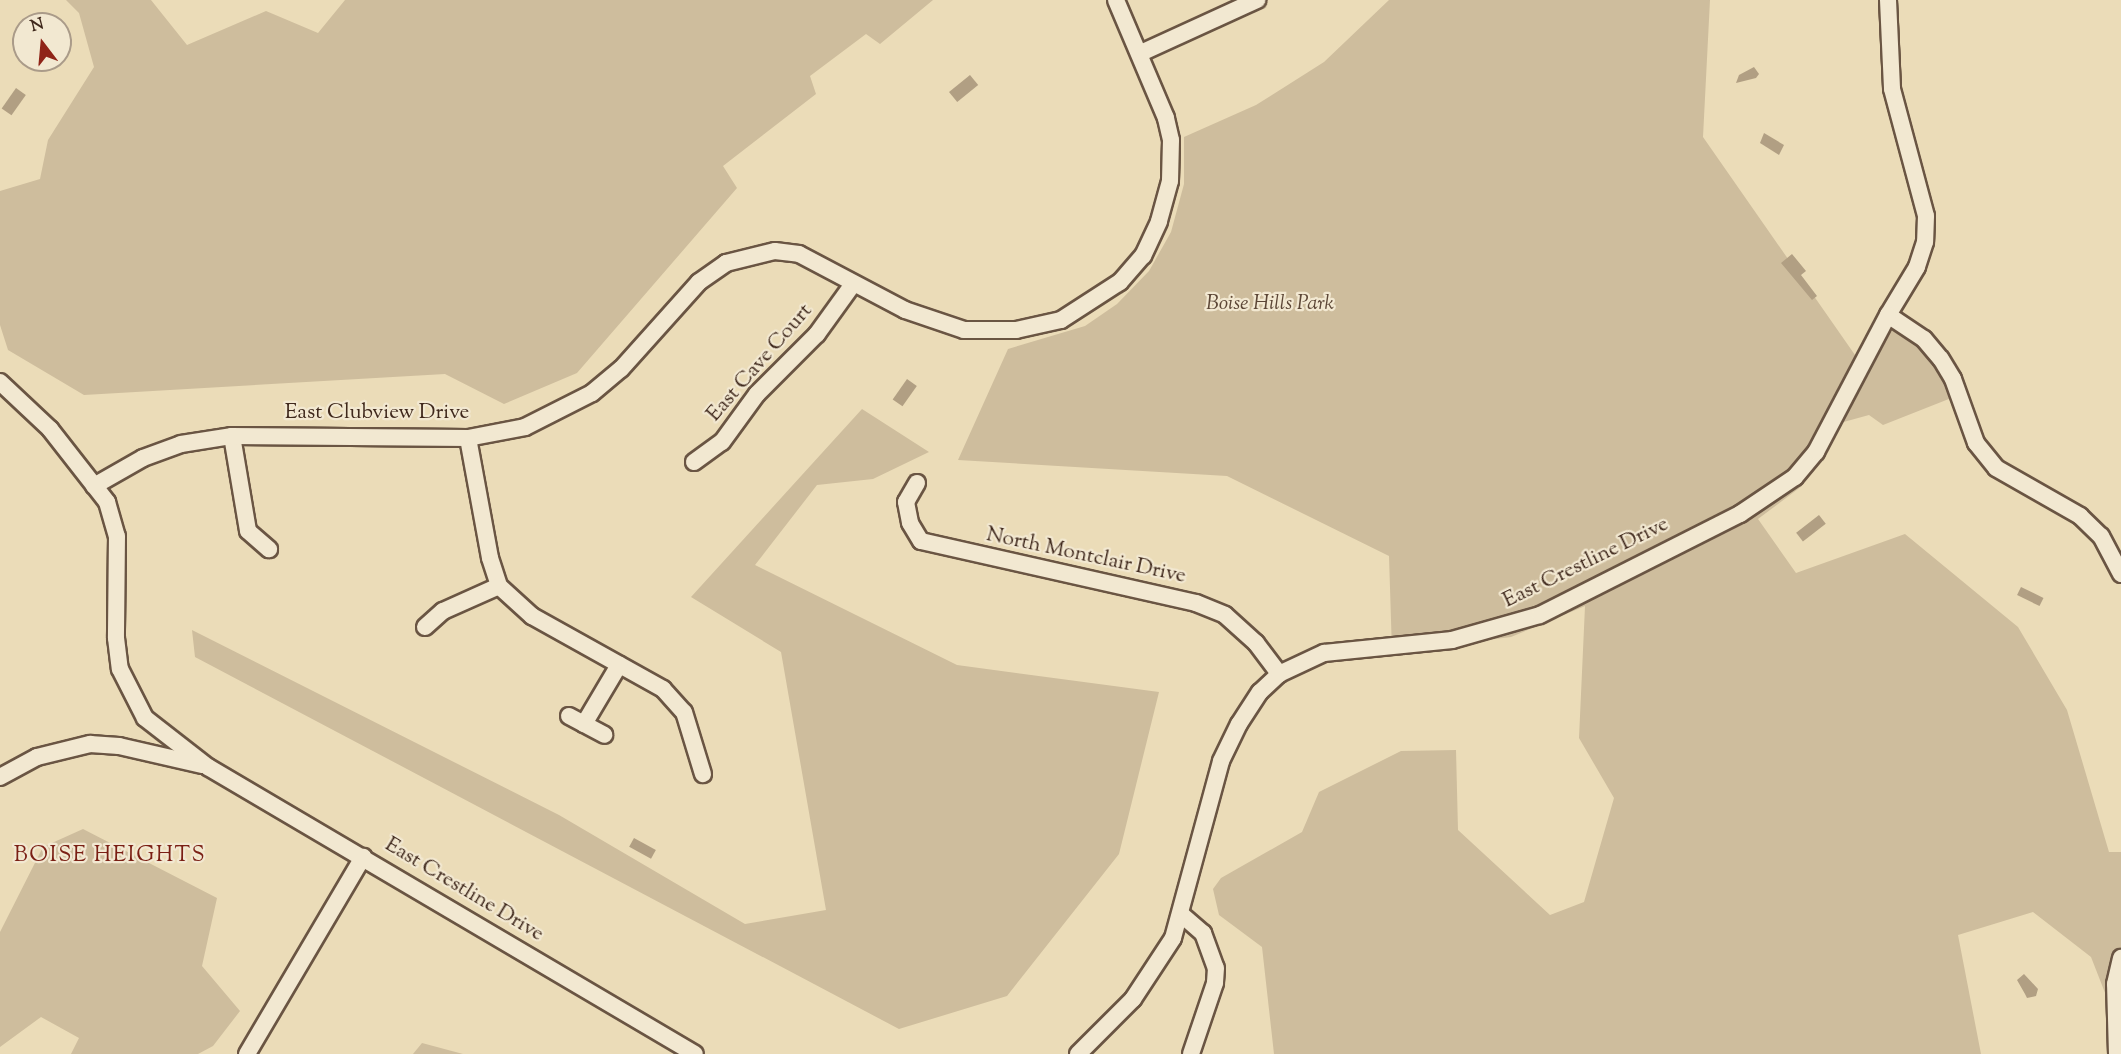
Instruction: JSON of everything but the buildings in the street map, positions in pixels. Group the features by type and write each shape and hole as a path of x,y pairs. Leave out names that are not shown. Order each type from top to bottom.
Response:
{"street":[{"name":"East Clubview Drive","path":"94,486 143,458 181,444 232,436 468,438 525,427 592,393 621,369 699,282 726,263 775,251 799,254 853,284 928,320 964,330 994,331 1061,320 1120,282 1143,256 1151,238 1171,171 1166,118 1141,53 1116,0"},
{"path":"1141,53 1257,0"},
{"name":"East Crestline Drive","path":"1078,1054 1139,991 1173,938 1182,915 1221,761 1239,724 1260,693 1279,674 1324,653 1452,640 1513,625 1574,599 1740,514 1795,477 1816,452 1888,315 1917,267 1925,242 1926,216 1892,89 1888,0"},
{"name":"East Cave Court","path":"694,462 722,442 757,394 818,334 853,284"},
{"path":"1888,315 1924,339 1941,359 1953,379 1976,443 1996,468 2080,516 2100,536 2121,574"},
{"path":"0,382 44,421 107,502 117,536 116,638 120,669 127,687 145,718 208,767"},
{"path":"232,436 248,531 269,549"},
{"path":"468,438 490,558 500,586 532,616 663,689 684,712 703,774"},
{"name":"North Montclair Drive","path":"917,483 906,502 910,523 921,541 1196,603 1225,615 1256,644 1279,674"},
{"path":"425,627 442,611 500,586"},
{"path":"584,724 619,665"},
{"path":"569,716 604,735"},
{"path":"0,777 37,757 90,744 119,746 208,767"},
{"name":"East Crestline Drive","path":"208,767 695,1054"},
{"path":"247,1054 363,857"},
{"path":"1182,915 1203,933 1216,968 1215,983 1191,1054"},
{"path":"2117,1054 2115,984 2121,958"}],"green space":[{"path":"66,0 151,0 187,45 266,11 318,33 345,0 933,0 880,44 866,34 810,76 816,94 723,166 737,188 577,373 504,404 445,374 84,395 8,350 0,325 0,191 40,179 48,140 94,67 79,13"},
{"name":"Boise Hills Park","path":"1389,0 1710,0 1703,137 1855,355 1911,319 1954,366 1964,393 1883,425 1869,415 1840,423 1802,486 1758,519 1796,573 1905,534 2018,627 2067,710 2109,852 2121,852 2121,1054 2108,1054 2107,998 2091,957 2033,912 1958,935 1981,1054 1274,1054 1262,947 1219,915 1213,889 1221,878 1302,832 1319,792 1401,751 1456,750 1458,830 1550,915 1584,902 1614,798 1579,738 1585,606 1511,637 1392,652 1389,556 1227,476 958,460 1008,349 1085,326 1117,304 1149,271 1171,232 1184,184 1184,137 1256,105 1324,62"},
{"path":"862,409 929,452 873,479 817,485 755,565 957,665 1159,692 1119,854 1007,996 899,1029 195,657 192,630 559,815 745,924 826,910 781,652 691,597"},
{"path":"83,829 217,898 202,966 240,1011 213,1046 198,1054 71,1054 79,1038 41,1017 0,1047 0,932 43,847"},
{"path":"422,1043 463,1054 413,1054"}],"shaded area":[{"path":"1754,67 1759,74 1756,78 1736,83 1739,75"},
{"path":"970,75 978,85 957,102 949,92"},
{"path":"16,88 26,95 11,115 2,108"},
{"path":"1764,133 1784,145 1779,155 1760,143"},
{"path":"1792,254 1806,271 1801,275 1817,296 1812,300 1781,263"},
{"path":"907,379 917,386 902,406 893,399"},
{"path":"1819,515 1826,524 1803,542 1796,533"},
{"path":"2021,587 2043,598 2040,606 2017,595"},
{"path":"634,838 656,850 651,859 629,847"},
{"path":"2024,974 2038,989 2036,996 2027,998 2017,980"}],"district":[{"name":"BOISE HEIGHTS","path":"110,857"}]}
